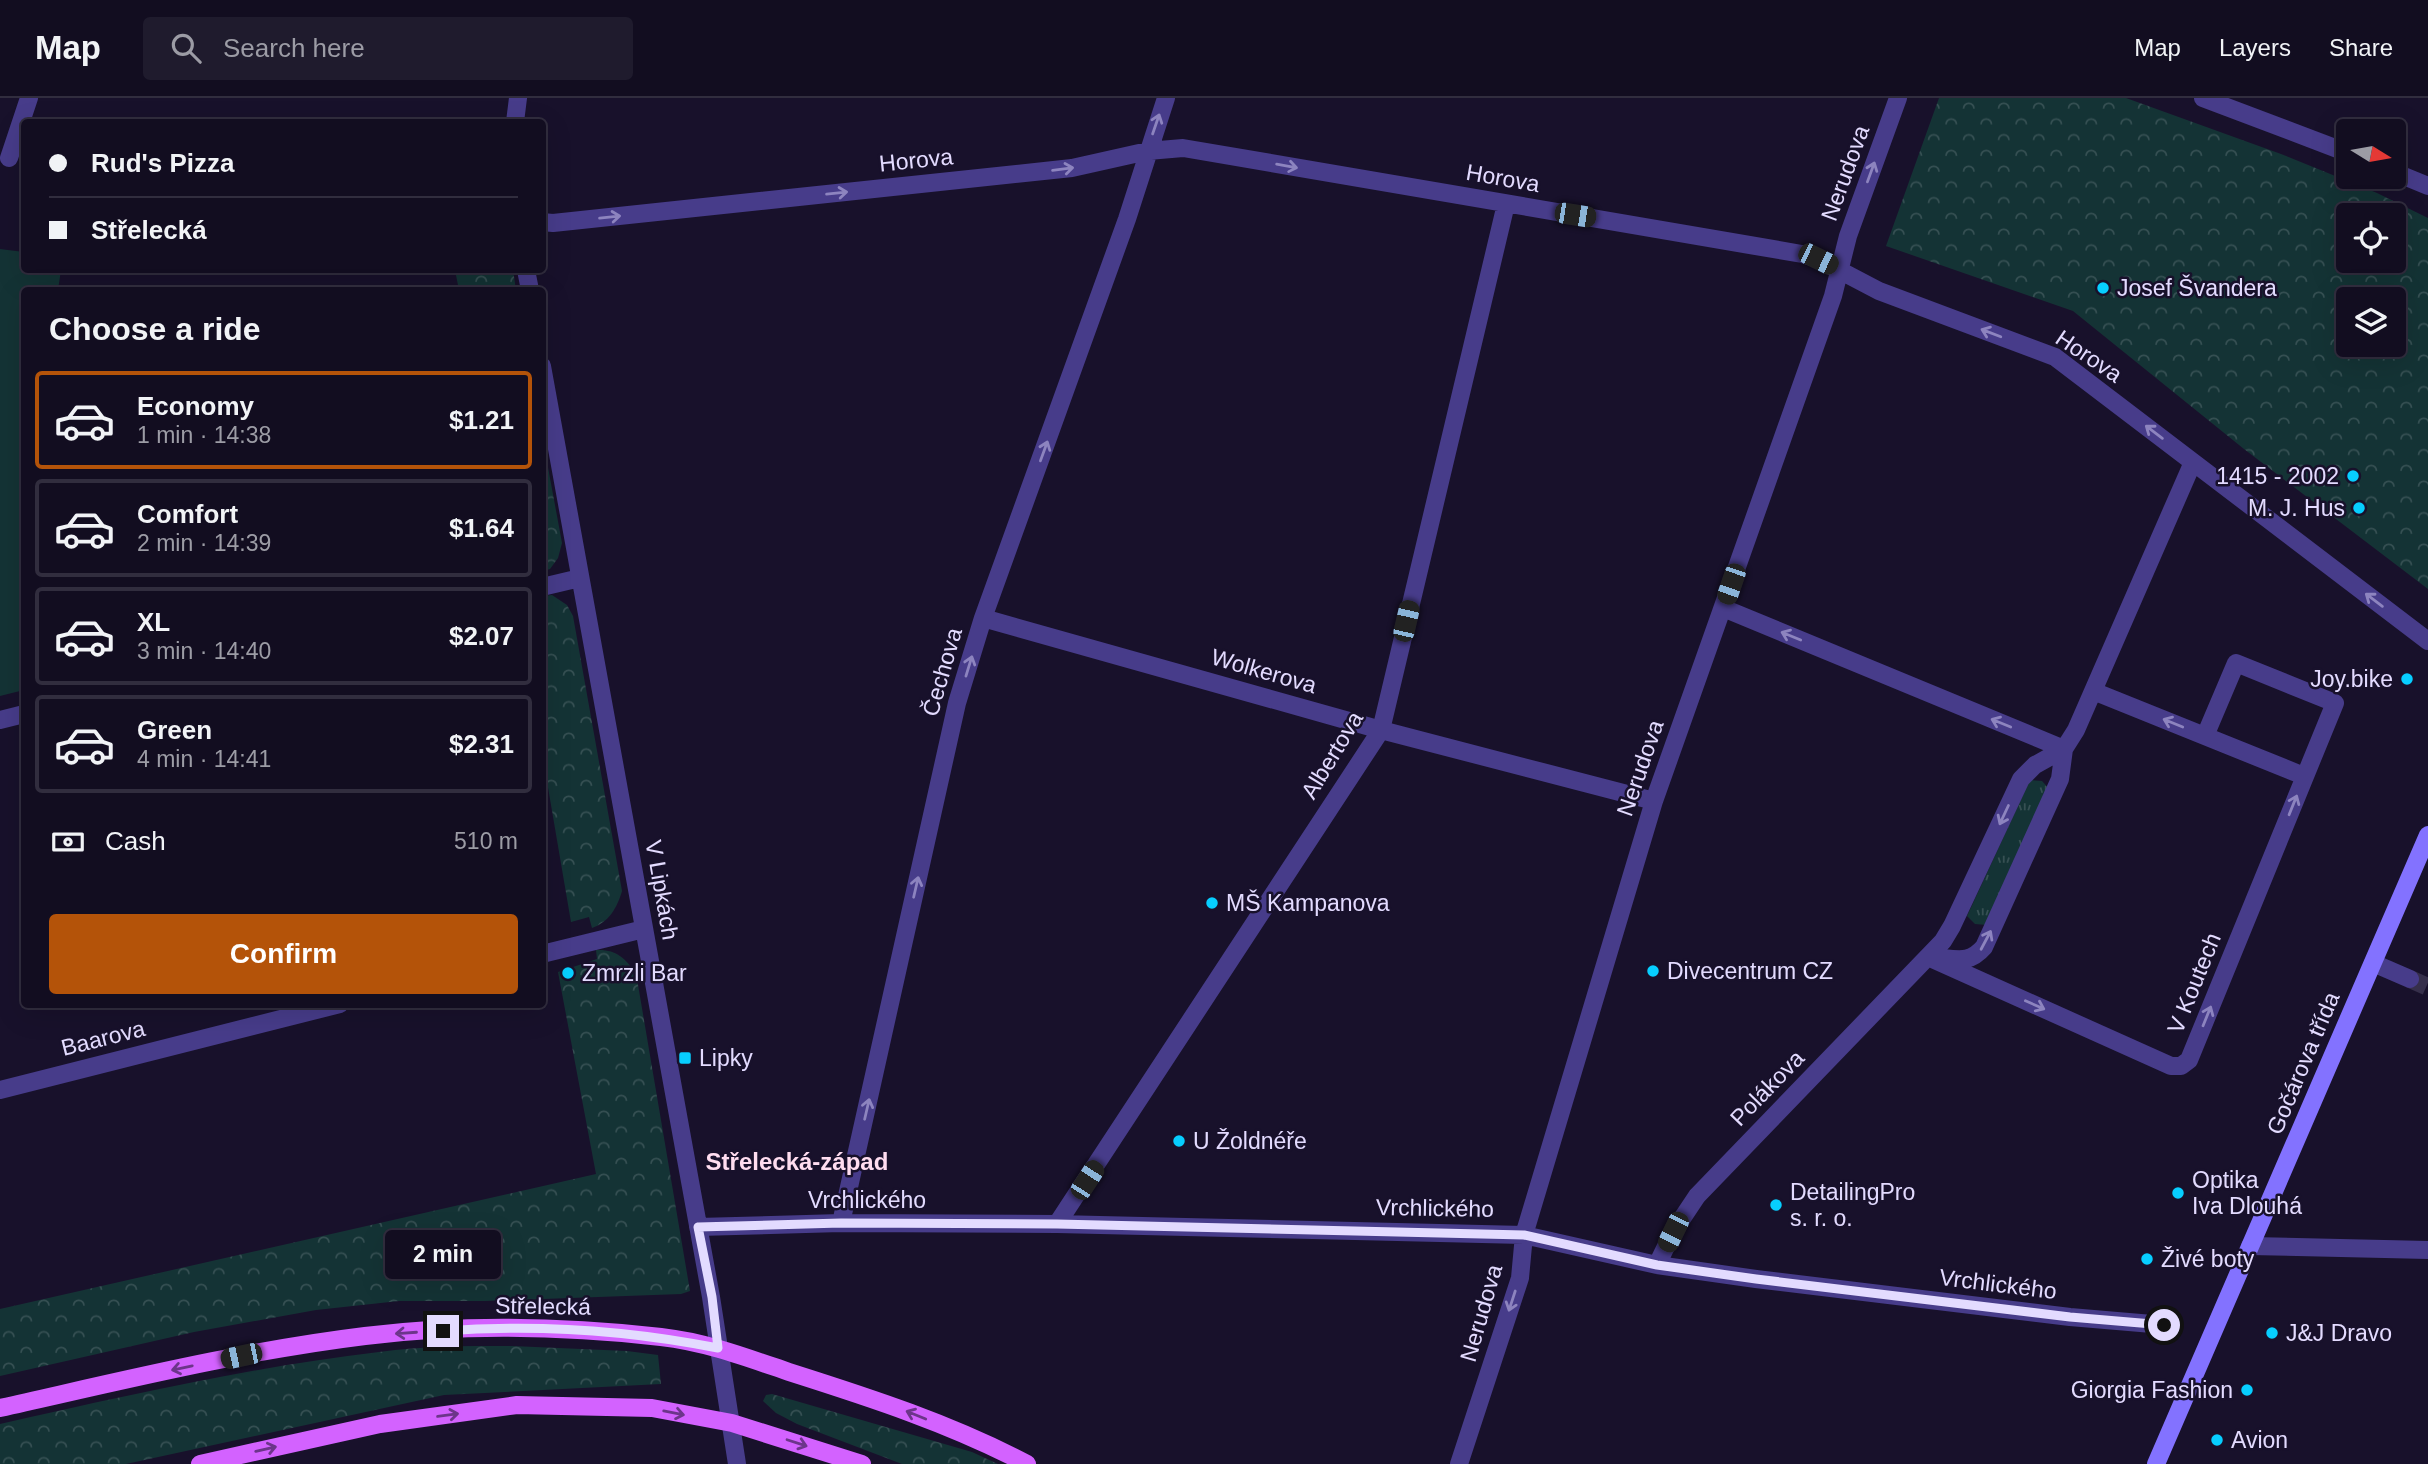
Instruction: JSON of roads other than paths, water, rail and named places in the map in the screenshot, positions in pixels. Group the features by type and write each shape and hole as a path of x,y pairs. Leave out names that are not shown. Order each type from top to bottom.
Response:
{"main road":[{"name":"Střelecká","path":"0,1408 266,1350 367,1336 468,1329 570,1328 662,1337 718,1348 884,1402 980,1440 1027,1464"},
{"path":"200,1464 380,1424 517,1405 652,1408 732,1423 862,1464"}],"street":[{"path":"23,119 29,98"},
{"path":"515,119 518,98"},
{"name":"Čechova","path":"841,1223 957,703 983,618 1127,219 1166,98"},
{"name":"Nerudova","path":"1459,1464 1520,1278 1524,1235 1654,801 1833,296 1848,236 1898,98"},
{"path":"2203,98 2336,148"},
{"path":"11,158 21,125"},
{"name":"Horova","path":"546,222 1072,168 1148,151 1188,148 1802,254 1879,291 2055,356 2428,641"},
{"path":"2406,177 2428,186"},
{"name":"Albertova","path":"1057,1224 1381,730 1506,204"},
{"name":"V Lipkách","path":"546,388 712,1297 737,1464"},
{"path":"1928,957 1966,960 1975,958 1984,947 2060,779 2064,749 2093,691 2193,462"},
{"path":"546,586 580,578"},
{"path":"1723,608 2064,749"},
{"name":"Wolkerova","path":"983,618 1381,730 1654,801"},
{"name":"V Koutech","path":"1928,957 2171,1066 2181,1066 2189,1060 2335,703 2236,663 2205,736"},
{"path":"2093,691 2304,776"},
{"path":"0,720 21,715"},
{"path":"1928,957 1952,926 2021,779 2035,765 2064,749"},
{"name":"Gočárova třída","path":"2156,1464 2428,835"},
{"path":"546,953 644,929"},
{"name":"Polákova","path":"1657,1265 1673,1232 1697,1196 1928,957"},
{"path":"2373,963 2410,979"},
{"name":"Baarova","path":"0,1090 324,1008"},
{"name":"Vrchlického","path":"698,1227 841,1223 1057,1224 1524,1235 1657,1265 2070,1317 2164,1325"},
{"path":"2250,1246 2428,1250"}],"tunnel":[{"path":"2410,979 2428,987"}],"place":[{"name":"Josef Švandera","path":"2103,288"},
{"name":"1415 - 2002","path":"2353,476"},
{"name":"M. J. Hus","path":"2359,508"},
{"name":"Joy.bike","path":"2407,679"},
{"name":"MŠ Kampanova","path":"1212,903"},
{"name":"Divecentrum CZ","path":"1653,971"},
{"name":"Zmrzli Bar","path":"568,973"},
{"name":"Lipky","path":"685,1058"},
{"name":"U Žoldnéře","path":"1179,1141"},
{"name":"Optika Iva Dlouhá","path":"2178,1193"},
{"name":"DetailingPro s. r. o.","path":"1776,1205"},
{"name":"Živé boty","path":"2147,1259"},
{"name":"J&J Dravo","path":"2272,1333"},
{"name":"Giorgia Fashion","path":"2247,1390"},
{"name":"Avion","path":"2217,1440"}],"district":[{"name":"Střelecká-západ","path":"797,1161"}]}
